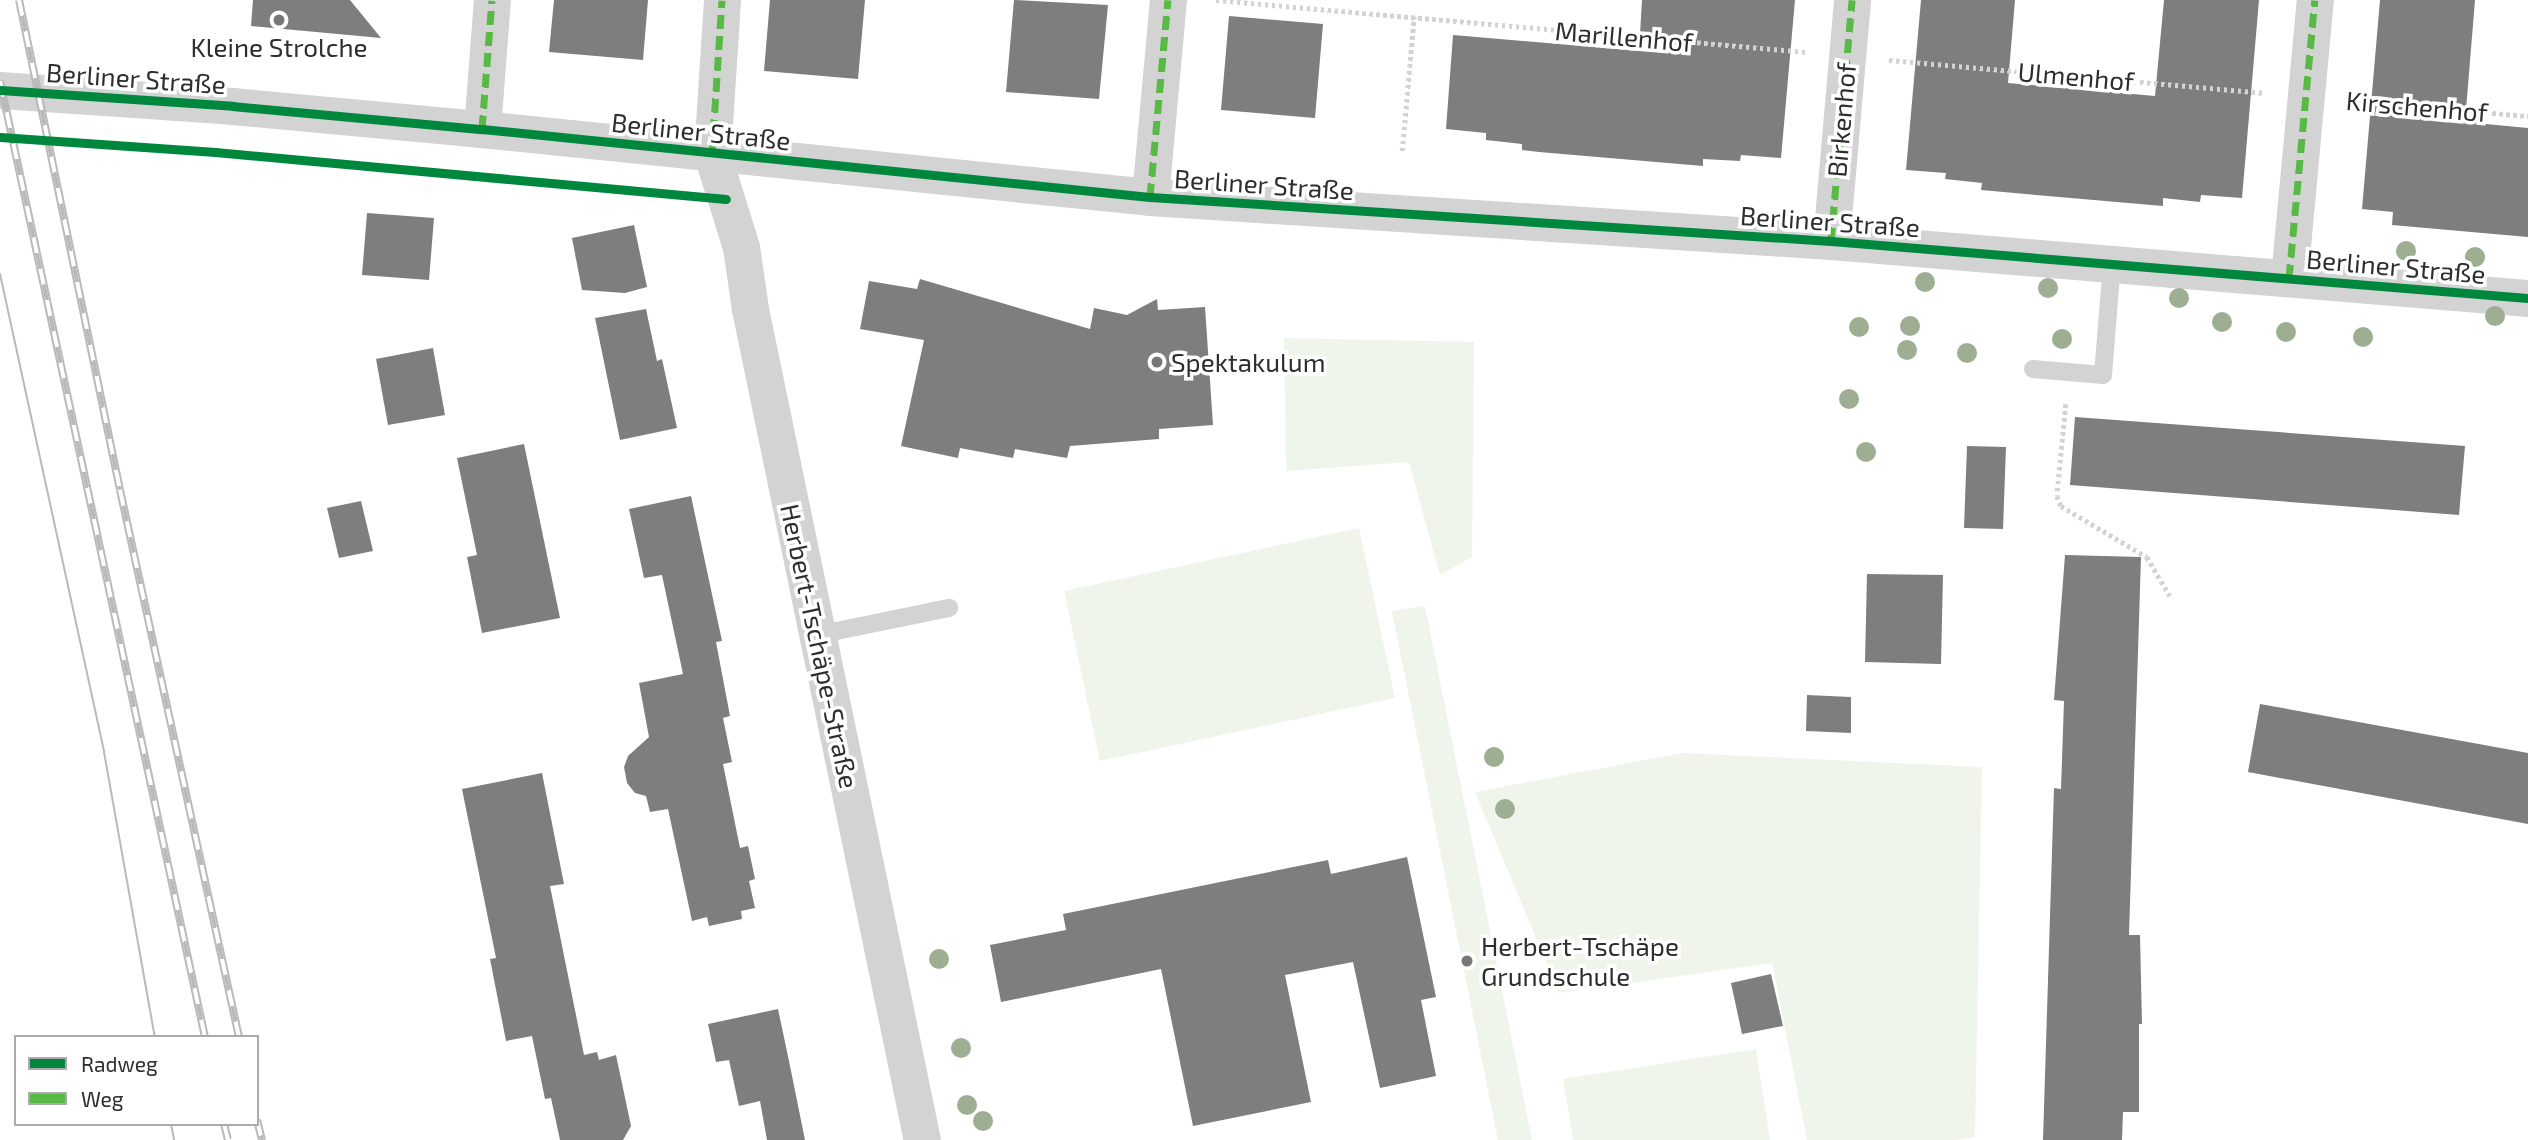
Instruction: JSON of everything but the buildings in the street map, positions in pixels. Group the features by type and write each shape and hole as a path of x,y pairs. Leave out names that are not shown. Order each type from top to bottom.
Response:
{"street":[{"path":"482,129 492,0"},
{"path":"712,154 722,0"},
{"path":"1150,197 1168,0"},
{"name":"Birkenhof","path":"1831,241 1852,0"},
{"path":"2289,278 2315,0"},
{"name":"Berliner Straße","path":"0,90 232,106 482,129 1150,197 1831,241 2528,298"},
{"name":"Herbert-Tschäpe-Straße","path":"712,154 741,247 750,309 922,1140"}],"lane":[{"path":"2033,369 2103,375 2112,264"},
{"path":"817,635 949,608"}],"path":[{"path":"1402,151 1414,18"},
{"path":"2069,372 2057,496 2061,506 2147,557 2170,596"}],"shaded area":[{"path":"1284,338 1474,342 1472,557 1440,575 1409,462 1286,471"},
{"path":"1359,528 1395,698 1100,761 1064,591"},
{"path":"1425,606 1532,1140 1498,1140 1392,611"},
{"path":"1682,753 1982,767 1975,1137 1954,1140 1807,1140 1772,963 1559,993 1475,792"},
{"path":"1756,1049 1770,1140 1573,1140 1563,1079"}],"tram line":[{"path":"0,274 104,752 155,1035"},
{"path":"171,1126 174,1140"}],"railway":[{"path":"19,0 120,490 239,1035"},
{"path":"0,81 205,1035"},
{"path":"224,1126 228,1140"},
{"path":"258,1126 262,1140"}],"marked path":[{"path":"482,129 492,0"},
{"path":"712,154 722,0"},
{"path":"1150,197 1168,0"},
{"path":"1831,241 1852,0"},
{"path":"2289,278 2315,0"}],"cycle path":[{"path":"0,90 232,106 482,129 1150,197 1831,241 2528,298"},
{"path":"0,137 215,152 726,199"}],"place":[{"name":"Kleine Strolche","path":"279,20"},
{"name":"Spektakulum","path":"1157,362"},
{"name":"Herbert-Tschäpe Grundschule","path":"1467,961"}]}
